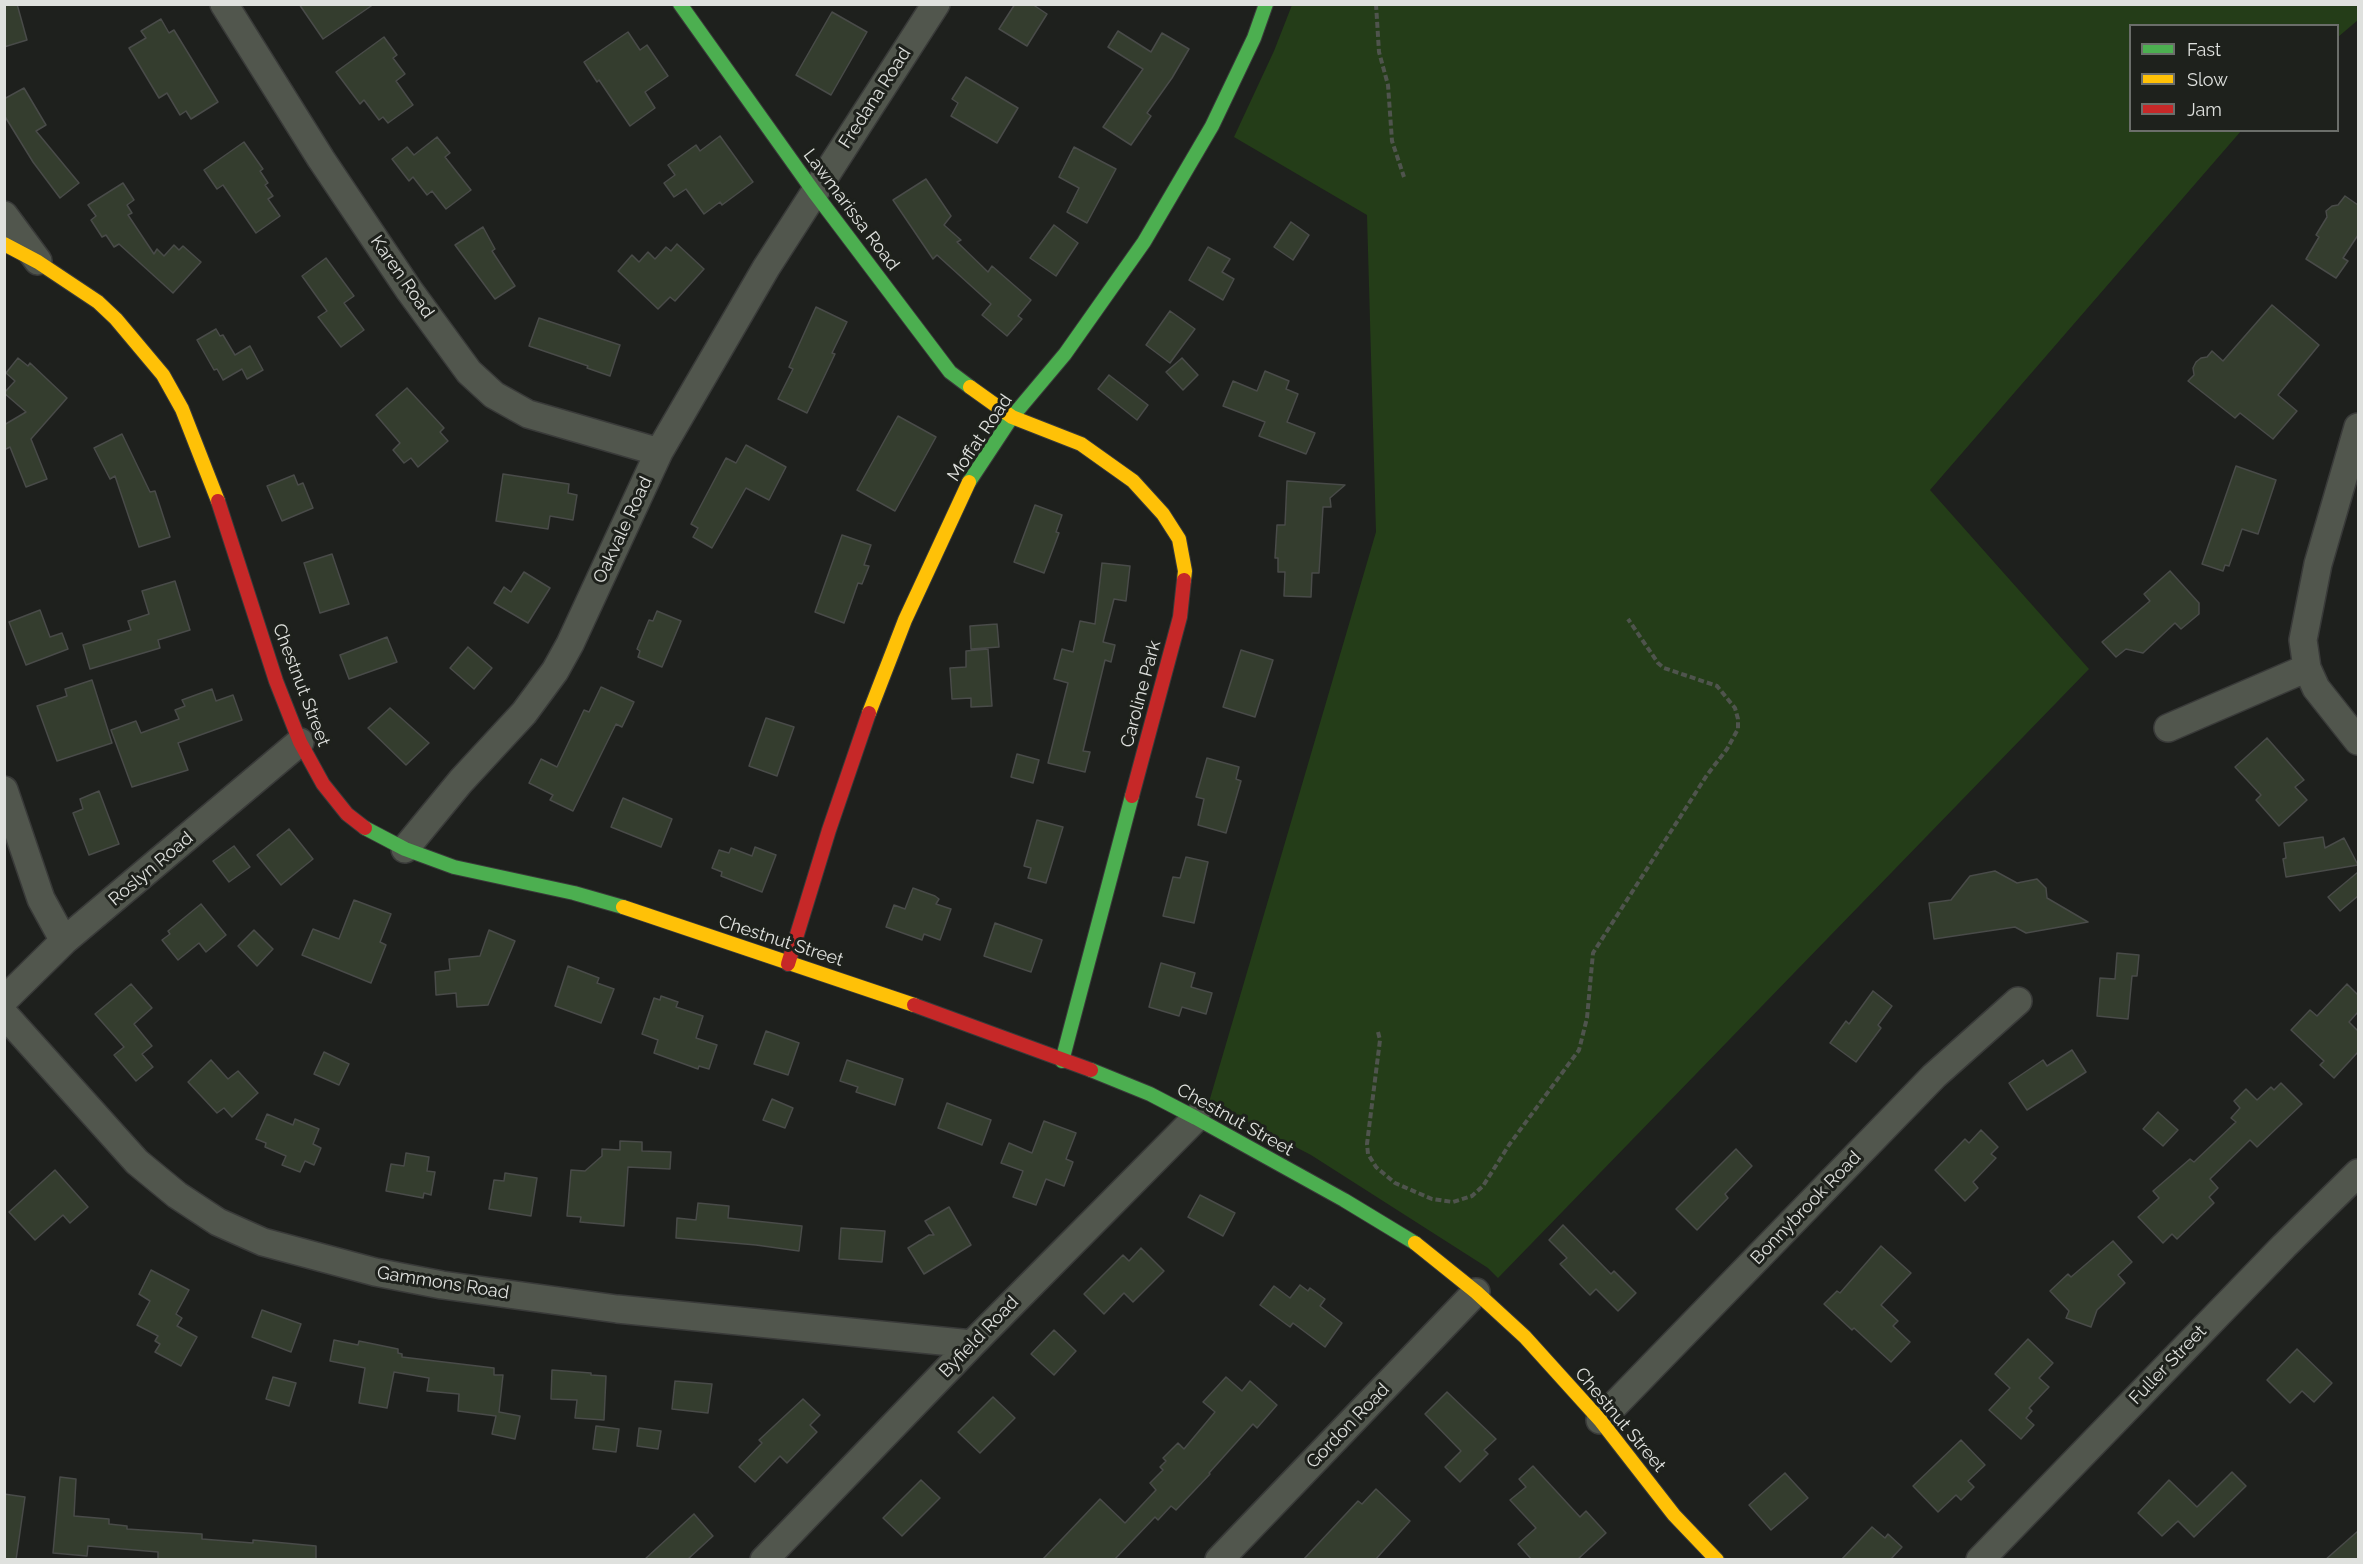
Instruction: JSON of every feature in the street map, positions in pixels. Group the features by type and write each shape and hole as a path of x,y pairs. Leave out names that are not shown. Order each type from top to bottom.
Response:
{"street":[{"name":"Karen Road","path":"224,4 321,159 409,290 469,372 494,395 528,414 659,452"},
{"name":"Lawmarissa Road","path":"680,4 814,192 950,372 1012,417"},
{"name":"Fredana Road","path":"814,192 936,4"},
{"name":"Moffat Road","path":"789,964 829,830 868,716 905,620 971,477 1012,417 1065,354 1144,242 1212,126 1254,38 1266,4"},
{"name":"Oakvale Road","path":"405,849 461,781 524,712 555,671 585,613 659,452 760,278 814,192"},
{"path":"4,215 38,262"},
{"name":"Chestnut Street","path":"4,244 38,262 80,289 116,319 163,375 182,409 226,520 276,681 300,742 322,784 347,813 368,830 405,849 454,867 574,893 621,906 896,998 1150,1094 1196,1118 1344,1200 1419,1246 1476,1292 1525,1336 1600,1420 1674,1515 1717,1560"},
{"name":"Caroline Park","path":"1012,417 1081,444 1133,481 1163,514 1179,539 1185,571 1180,617 1062,1061"},
{"path":"2358,427 2318,564 2303,640 2307,668 2316,688 2358,741"},
{"path":"2168,728 2307,668"},
{"name":"Roslyn Road","path":"4,999 64,942 300,742"},
{"path":"4,790 41,899 64,942"},
{"name":"Bonnybrook Road","path":"1600,1420 1934,1076 2018,1001"},
{"name":"Gammons Road","path":"4,1014 137,1162 177,1195 218,1222 263,1242 375,1272 442,1285 617,1309 972,1344"},
{"name":"Byfield Road","path":"764,1560 972,1344 1196,1118"},
{"name":"Fuller Street","path":"1980,1560 2284,1246 2358,1173"},
{"name":"Gordon Road","path":"1219,1560 1476,1292"}],"path":[{"path":"1376,4 1379,52 1388,85 1392,141 1404,177"},
{"path":"1378,1032 1380,1040 1367,1144 1368,1154 1376,1167 1395,1183 1432,1199 1453,1202 1472,1196 1483,1186 1509,1145 1579,1050 1587,1018 1593,953 1738,729 1735,708 1717,686 1664,668 1658,663 1628,619"}],"green space":[{"path":"1292,5 2358,5 2358,20 2339,36 2339,24 2129,24 2129,132 2240,132 1930,490 2089,669 1498,1278 1488,1268 1311,1155 1209,1102 1376,532 1367,215 1234,137 1274,51"}],"building":[{"path":"4,4 17,4 27,40 4,47"},
{"path":"299,4 374,4 323,39"},
{"path":"1015,4 1032,4 1047,14 1027,46 999,29"},
{"path":"832,12 867,32 831,95 796,75"},
{"path":"161,19 169,33 174,30 218,102 191,119 186,111 180,115 167,93 159,98 129,48 146,38 141,31"},
{"path":"1118,31 1151,52 1162,33 1189,49 1147,113 1151,116 1131,145 1103,127 1143,69 1108,47"},
{"path":"628,32 640,50 647,45 668,76 645,92 655,108 630,126 584,62"},
{"path":"384,37 397,55 393,58 405,74 396,81 413,105 388,123 383,117 379,120 364,100 360,104 336,72"},
{"path":"966,77 1018,108 997,143 951,116 958,103 952,99"},
{"path":"24,88 46,125 36,131 79,183 60,198 33,162 4,115 4,99"},
{"path":"720,136 753,182 722,205 720,202 704,214 686,189 674,197 664,183 675,175 668,165 696,145 700,151"},
{"path":"437,137 450,153 445,157 471,190 446,209 432,191 427,195 413,177 409,181 392,159 407,147 414,155"},
{"path":"244,142 263,169 260,171 268,183 265,185 273,196 268,199 280,216 256,233 223,185 217,189 204,170"},
{"path":"1074,147 1116,169 1087,223 1067,212 1079,188 1059,177"},
{"path":"926,179 951,216 944,225 961,240 957,242 988,272 992,266 1031,300 1018,316 1022,319 1007,336 982,315 991,304 937,255 933,259 893,200"},
{"path":"123,183 134,200 127,205 132,213 128,215 154,254 157,249 164,256 174,245 179,250 183,246 201,262 173,293 119,244 114,247 106,235 102,237 91,220 96,216 88,205"},
{"path":"2345,196 2358,205 2358,235 2343,258 2348,261 2336,278 2306,259 2319,237 2316,235 2327,217 2326,211 2338,205"},
{"path":"1291,222 1309,235 1293,260 1274,247"},
{"path":"1054,225 1078,243 1056,276 1030,258"},
{"path":"483,227 495,249 492,251 515,286 495,299 455,245"},
{"path":"677,244 704,269 675,301 670,297 658,309 618,271 632,255 639,262 648,252 655,259 666,247 671,251"},
{"path":"1208,247 1230,259 1222,272 1234,279 1223,300 1189,280"},
{"path":"326,258 354,296 344,303 364,330 341,347 318,317 327,311 302,276"},
{"path":"2272,305 2319,345 2278,395 2297,411 2273,439 2240,413 2235,418 2188,381 2194,375 2193,368 2196,362 2207,357 2212,351 2223,361"},
{"path":"816,307 847,322 832,353 835,354 807,413 778,399 793,369 789,367"},
{"path":"1170,311 1195,329 1170,363 1146,345"},
{"path":"539,318 620,345 610,376 529,346"},
{"path":"216,329 220,336 223,335 235,355 250,346 263,370 247,379 242,369 223,380 217,369 214,370 197,340"},
{"path":"18,358 28,366 30,363 67,398 31,439 47,479 26,487 10,447 4,450 4,425 26,412 4,393 15,381 6,373"},
{"path":"1182,358 1198,375 1183,390 1166,372"},
{"path":"1265,371 1289,381 1286,389 1298,394 1287,422 1315,433 1306,454 1259,436 1265,422 1223,406 1233,381 1257,391"},
{"path":"1109,375 1148,405 1137,420 1098,389"},
{"path":"407,388 444,428 440,432 448,441 418,467 411,458 404,463 393,450 400,443 376,415"},
{"path":"898,416 936,437 895,511 857,490"},
{"path":"122,434 150,492 155,491 170,537 139,547 115,476 110,479 94,448"},
{"path":"746,445 786,467 769,500 746,488 712,548 693,537 698,528 691,524 726,458 736,463"},
{"path":"2236,466 2276,480 2258,534 2242,529 2229,566 2225,565 2223,571 2202,564"},
{"path":"503,474 569,484 568,493 577,495 573,520 550,516 548,529 496,521"},
{"path":"294,475 298,485 303,483 313,508 282,521 267,486"},
{"path":"1287,481 1345,485 1330,498 1331,507 1323,507 1319,573 1312,573 1311,597 1284,596 1285,572 1278,572 1278,558 1275,558 1277,525 1285,525"},
{"path":"1035,505 1062,515 1056,532 1059,533 1044,573 1014,562"},
{"path":"842,535 871,545 864,565 869,566 862,584 858,583 844,623 815,612"},
{"path":"332,554 349,604 320,613 304,563"},
{"path":"1102,563 1130,566 1126,601 1114,599 1103,642 1115,645 1111,662 1105,660 1083,751 1090,752 1085,772 1048,763 1068,683 1054,679 1062,649 1073,652 1080,621 1095,624"},
{"path":"2170,571 2199,603 2199,614 2181,629 2175,623 2143,653 2126,649 2116,657 2102,642 2150,601 2144,594"},
{"path":"524,572 550,588 528,623 494,603 504,587 511,592"},
{"path":"175,581 190,630 158,640 160,648 90,669 83,645 131,630 128,621 149,614 142,591"},
{"path":"40,610 50,637 62,633 68,649 26,665 9,622"},
{"path":"657,611 681,621 662,667 638,657 640,651 637,649 649,620 653,621"},
{"path":"997,624 999,647 971,649 970,626"},
{"path":"387,637 397,662 349,679 340,655"},
{"path":"468,647 492,668 474,689 450,668"},
{"path":"988,649 992,706 971,707 971,698 952,699 950,668 966,667 966,651"},
{"path":"1241,650 1273,660 1255,717 1223,707"},
{"path":"92,680 112,743 57,761 37,706 67,696 65,689"},
{"path":"601,687 634,702 622,727 616,724 573,811 550,800 553,795 529,783 541,759 557,767 584,710 589,712"},
{"path":"212,689 216,701 233,695 242,720 178,743 188,770 132,787 111,730 136,721 141,733 179,719 175,710 185,706 182,700"},
{"path":"390,708 429,743 406,765 368,728"},
{"path":"766,718 794,727 777,776 749,766"},
{"path":"2267,738 2304,780 2295,787 2307,800 2279,826 2256,800 2261,795 2235,767"},
{"path":"1017,754 1039,760 1033,783 1011,777"},
{"path":"1207,758 1239,767 1236,779 1241,781 1226,833 1198,825 1204,799 1196,797"},
{"path":"99,791 119,844 89,855 73,813 83,809 80,799"},
{"path":"623,798 672,819 661,847 611,827"},
{"path":"1037,820 1063,827 1046,883 1028,878 1031,868 1024,866"},
{"path":"289,829 313,859 281,885 257,855"},
{"path":"2323,837 2325,848 2344,838 2358,865 2286,877 2283,859 2286,858 2284,843"},
{"path":"234,846 250,867 229,882 213,861"},
{"path":"755,847 776,855 762,892 721,876 722,872 712,868 719,850 729,853 731,848 752,856"},
{"path":"1186,857 1208,862 1194,923 1163,916 1173,877 1180,878"},
{"path":"1995,871 2017,883 2037,879 2046,888 2047,898 2088,922 2026,933 2015,927 1934,939 1929,903 1951,900 1970,876"},
{"path":"2358,872 2358,896 2340,911 2328,897"},
{"path":"913,888 935,896 939,899 936,904 951,909 940,940 924,934 922,940 886,927 894,905 905,909"},
{"path":"354,900 391,914 380,942 386,945 371,983 302,955 313,929 339,939"},
{"path":"201,904 226,935 206,952 199,943 178,960 162,940 170,934 168,931"},
{"path":"995,923 1042,940 1031,972 984,956"},
{"path":"254,930 273,949 257,966 238,946"},
{"path":"489,930 515,941 488,1005 457,1007 456,993 436,995 435,972 450,970 449,959 480,956"},
{"path":"2117,953 2139,955 2137,976 2132,976 2128,1019 2097,1016 2100,978 2115,979"},
{"path":"1161,963 1195,973 1191,987 1212,993 1206,1014 1182,1007 1179,1016 1149,1007"},
{"path":"568,966 599,978 597,983 614,989 601,1023 555,1006"},
{"path":"131,984 152,1008 134,1024 152,1046 142,1054 153,1067 136,1081 114,1055 124,1047 95,1014"},
{"path":"2347,984 2358,995 2358,1012 2349,1022 2358,1031 2358,1052 2334,1078 2320,1065 2324,1061 2291,1030 2310,1010 2317,1016"},
{"path":"1873,991 1892,1006 1878,1025 1881,1028 1856,1062 1830,1043 1846,1021 1849,1024"},
{"path":"661,996 678,1002 676,1007 703,1016 696,1038 717,1045 709,1069 699,1066 698,1069 654,1053 658,1040 642,1034 654,998 660,1000"},
{"path":"766,1031 799,1043 788,1075 754,1064"},
{"path":"2072,1050 2086,1072 2027,1110 2009,1083 2043,1060 2047,1066"},
{"path":"324,1052 349,1064 339,1085 314,1074"},
{"path":"211,1060 228,1079 238,1071 258,1093 232,1117 224,1108 217,1113 188,1082"},
{"path":"847,1060 903,1079 895,1105 856,1092 858,1087 840,1081"},
{"path":"2281,1083 2302,1104 2257,1147 2250,1140 2210,1179 2218,1188 2209,1197 2214,1203 2177,1239 2172,1234 2163,1243 2138,1217 2159,1198 2153,1191 2190,1159 2194,1162 2236,1122 2231,1118 2240,1108 2234,1101 2246,1089 2257,1100 2271,1087 2274,1090"},
{"path":"772,1099 793,1108 785,1128 763,1120"},
{"path":"947,1103 991,1120 982,1145 938,1128"},
{"path":"2158,1112 2178,1130 2163,1146 2143,1129"},
{"path":"267,1114 293,1125 295,1119 319,1129 313,1144 321,1148 314,1165 305,1161 300,1172 282,1165 286,1156 265,1147 266,1143 256,1139"},
{"path":"1044,1121 1076,1133 1066,1159 1073,1162 1064,1186 1046,1179 1036,1205 1013,1197 1023,1171 1001,1163 1009,1143 1032,1153"},
{"path":"1981,1130 1998,1147 1991,1154 1996,1158 1973,1182 1978,1188 1965,1201 1935,1170 1965,1139 1969,1143"},
{"path":"620,1141 642,1142 642,1151 671,1152 670,1169 628,1167 624,1226 580,1222 581,1217 567,1216 571,1170 585,1171 602,1156 602,1149 620,1150"},
{"path":"1736,1149 1752,1166 1725,1194 1728,1198 1697,1230 1676,1209"},
{"path":"406,1153 429,1157 427,1171 435,1172 431,1195 424,1193 423,1198 386,1191 391,1164 404,1166"},
{"path":"55,1170 88,1207 70,1223 63,1215 35,1240 9,1212"},
{"path":"505,1173 537,1178 531,1216 489,1209 494,1180 504,1181"},
{"path":"1200,1195 1235,1213 1223,1236 1188,1217"},
{"path":"698,1203 729,1206 728,1218 802,1226 799,1251 676,1238 677,1218 696,1220"},
{"path":"949,1207 971,1245 924,1274 908,1248 929,1235 934,1235 925,1221"},
{"path":"1563,1225 1611,1274 1614,1271 1636,1293 1618,1311 1596,1289 1590,1295 1560,1264 1567,1258 1549,1240"},
{"path":"841,1228 885,1231 882,1262 839,1259"},
{"path":"2113,1241 2132,1262 2118,1275 2125,1283 2097,1310 2091,1327 2066,1318 2069,1311 2050,1291 2068,1274 2071,1277"},
{"path":"1881,1246 1911,1273 1881,1305 1898,1321 1893,1326 1910,1342 1891,1362 1824,1304 1837,1291 1840,1293"},
{"path":"1141,1248 1164,1271 1133,1302 1124,1293 1104,1314 1084,1294 1123,1255 1129,1261"},
{"path":"151,1270 189,1290 176,1314 182,1318 177,1326 197,1337 181,1366 155,1352 160,1344 155,1341 158,1336 137,1325 150,1301 139,1294"},
{"path":"1300,1285 1308,1291 1310,1288 1325,1299 1320,1306 1342,1323 1325,1347 1293,1323 1290,1327 1260,1305 1274,1286 1290,1298"},
{"path":"262,1310 301,1324 291,1352 252,1337"},
{"path":"1054,1330 1076,1351 1054,1375 1031,1354"},
{"path":"2028,1339 2053,1363 2039,1378 2049,1387 2029,1408 2032,1411 2026,1418 2034,1425 2021,1439 1989,1410 2010,1388 1995,1374"},
{"path":"334,1340 358,1345 359,1341 398,1349 402,1357 494,1368 494,1375 503,1375 499,1412 520,1416 515,1439 492,1434 496,1416 458,1411 459,1394 427,1391 429,1378 394,1372 387,1408 359,1403 365,1368 330,1361"},
{"path":"2297,1349 2332,1383 2314,1402 2302,1391 2290,1403 2267,1380"},
{"path":"552,1370 606,1376 604,1420 575,1418 577,1400 551,1399"},
{"path":"273,1377 296,1383 289,1406 266,1399"},
{"path":"1226,1377 1242,1391 1250,1381 1277,1405 1257,1428 1253,1424 1176,1510 1171,1506 1158,1520 1155,1517 1114,1560 1042,1560 1100,1499 1125,1523 1156,1490 1150,1483 1163,1470 1160,1467 1166,1461 1163,1458 1178,1443 1184,1449 1215,1412 1203,1402"},
{"path":"675,1381 712,1384 708,1413 672,1409"},
{"path":"1447,1392 1496,1439 1484,1450 1488,1454 1460,1482 1445,1467 1461,1451 1425,1414"},
{"path":"993,1397 1015,1418 980,1453 958,1432"},
{"path":"803,1399 820,1415 810,1425 817,1432 787,1463 780,1456 755,1482 739,1467 762,1443 759,1440"},
{"path":"596,1426 619,1429 616,1452 593,1449"},
{"path":"639,1428 661,1431 658,1449 637,1446"},
{"path":"1961,1440 1985,1465 1968,1481 1974,1487 1961,1500 1956,1495 1938,1512 1913,1486"},
{"path":"1533,1466 1580,1517 1586,1511 1606,1533 1577,1560 1532,1560 1518,1544 1536,1528 1510,1500 1526,1487 1519,1479"},
{"path":"2232,1472 2246,1486 2194,1537 2178,1521 2162,1536 2138,1513 2169,1480 2197,1507"},
{"path":"1785,1473 1808,1498 1771,1530 1749,1505"},
{"path":"60,1477 76,1479 74,1516 109,1519 109,1524 127,1526 127,1529 202,1534 202,1539 253,1543 253,1540 316,1546 316,1560 158,1560 158,1552 88,1546 87,1556 53,1553"},
{"path":"921,1480 940,1498 902,1536 883,1518"},
{"path":"1376,1489 1410,1521 1375,1560 1303,1560 1358,1501 1362,1504"},
{"path":"4,1494 25,1497 16,1560 4,1560"},
{"path":"694,1514 713,1536 687,1560 644,1560"},
{"path":"1872,1527 1885,1538 1888,1534 1902,1547 1890,1560 1841,1560"},
{"path":"2358,1531 2358,1560 2325,1560"}],"traffic: fast":[{"path":"680,4 814,192 950,372 970,387"},
{"path":"969,482 1012,417 1065,354 1144,242 1212,126 1254,38 1266,4"},
{"path":"1062,1061 1132,796"},
{"path":"365,828 405,849 454,867 574,893 623,907"},
{"path":"1091,1070 1150,1094 1196,1118 1344,1200 1415,1243"}],"traffic: slow":[{"path":"4,244 38,262 98,302 116,319 163,375 182,409 218,501"},
{"path":"970,387 1012,417 1081,444 1133,481 1163,514 1179,539 1185,571 1184,580"},
{"path":"869,713 905,620 969,482"},
{"path":"623,907 914,1005"},
{"path":"1415,1243 1476,1292 1525,1337 1600,1420 1674,1515 1717,1560"}],"traffic: jam":[{"path":"218,501 276,681 300,742 323,784 347,814 365,828"},
{"path":"1132,796 1180,617 1184,580"},
{"path":"788,964 829,830 869,713"},
{"path":"914,1005 1091,1070"}]}
